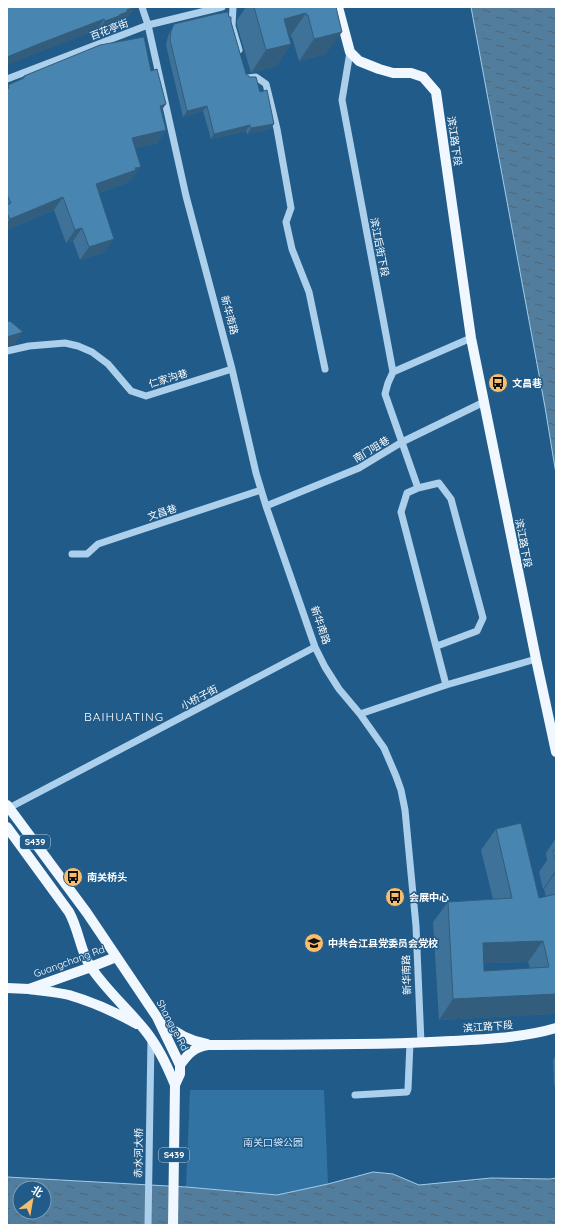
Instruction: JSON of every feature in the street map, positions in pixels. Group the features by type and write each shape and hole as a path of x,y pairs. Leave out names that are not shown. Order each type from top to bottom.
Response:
{"main road":[{"path":"338,7 350,52"},
{"name":"滨江路下段","path":"350,52 359,61 379,69 393,73 411,73 423,78 436,92 471,338 556,752"},
{"name":"Shangye Rd","path":"8,807 87,913 157,1017 180,1065 180,1074 175,1085"},
{"name":"S439","path":"7,828 70,912 76,926 85,958 111,993 151,1038 161,1054 175,1085 173,1225"},
{"name":"Guangchang Rd","path":"7,988 30,989 91,967 116,956"},
{"path":"30,989 68,995 96,1004 110,1009 144,1029"},
{"path":"157,1017 172,1031 183,1037 202,1043 217,1045"},
{"name":"滨江路下段","path":"421,1043 509,1038 544,1032 556,1028"},
{"path":"180,1065 189,1054 197,1048 217,1045 421,1043"}],"street":[{"name":"新华南路","path":"142,7 148,25 186,196 232,369 256,473 266,506 315,648 339,689 375,734 390,762 401,790 405,810 416,926 421,1043"},
{"name":"百花亭街","path":"7,79 148,25 222,7"},
{"path":"233,7 232,26 241,56"},
{"name":"滨江后街下段","path":"350,52 342,100 393,372"},
{"path":"245,71 247,78 256,77 266,84 291,208 286,222 292,249 309,292 326,369"},
{"path":"418,488 385,394 388,383 393,372 471,338"},
{"name":"仁家沟巷","path":"7,351 29,346 65,343 78,346 92,352 108,364 131,391 146,396 232,369"},
{"name":"南门咀巷","path":"266,506 359,468 402,442 484,402"},
{"path":"436,646 477,631 483,618 451,499 439,483 418,488 407,493 401,512 446,685"},
{"name":"文昌巷","path":"72,554 87,554 98,544 103,542 261,490"},
{"name":"小桥子街","path":"8,807 315,648"},
{"path":"360,714 446,685 536,659"},
{"name":"赤水河大桥","path":"148,1225 151,1038"},
{"path":"355,1095 407,1092 410,1043"}],"green space":[{"name":"南关口袋公园","path":"190,1090 324,1090 328,1184 277,1195 186,1187"}],"water":[{"path":"471,7 556,7 556,474 545,407"},
{"path":"373,1172 393,1174 419,1185 491,1178 556,1178 556,1225 7,1225 7,1177 186,1187 277,1195"}],"building":[{"path":"7,7 135,7 127,10 127,12 119,16 105,21 104,19 7,57"},
{"path":"254,7 336,7 342,32 314,39 308,15 307,16 306,13 284,19 291,44 266,50"},
{"path":"228,12 229,17 231,17 231,22 246,74 250,77 256,77 260,92 267,90 274,124 251,128 250,125 214,134 207,106 187,111 170,40 171,31 174,24"},
{"path":"144,37 151,71 157,69 166,104 160,106 166,130 132,138 141,167 96,184 114,239 89,247 82,228 75,230 63,197 10,219 7,213 7,205 11,203 7,195 8,85 24,78 24,76 100,45"},
{"path":"10,321 23,332 7,337 7,322"},
{"path":"521,823 539,898 556,894 556,994 453,999 448,902 512,898 496,829","holes":["543,941 549,967 484,971 483,943"]},
{"path":"556,850 556,862 553,851"}],"place":[{"name":"文昌巷","path":"498,383"},
{"name":"南关桥头","path":"73,877"},
{"name":"会展中心","path":"395,897"},
{"name":"中共合江县党委员会党校","path":"314,943"}],"district":[{"name":"BAIHUATING","path":"124,717"}]}
